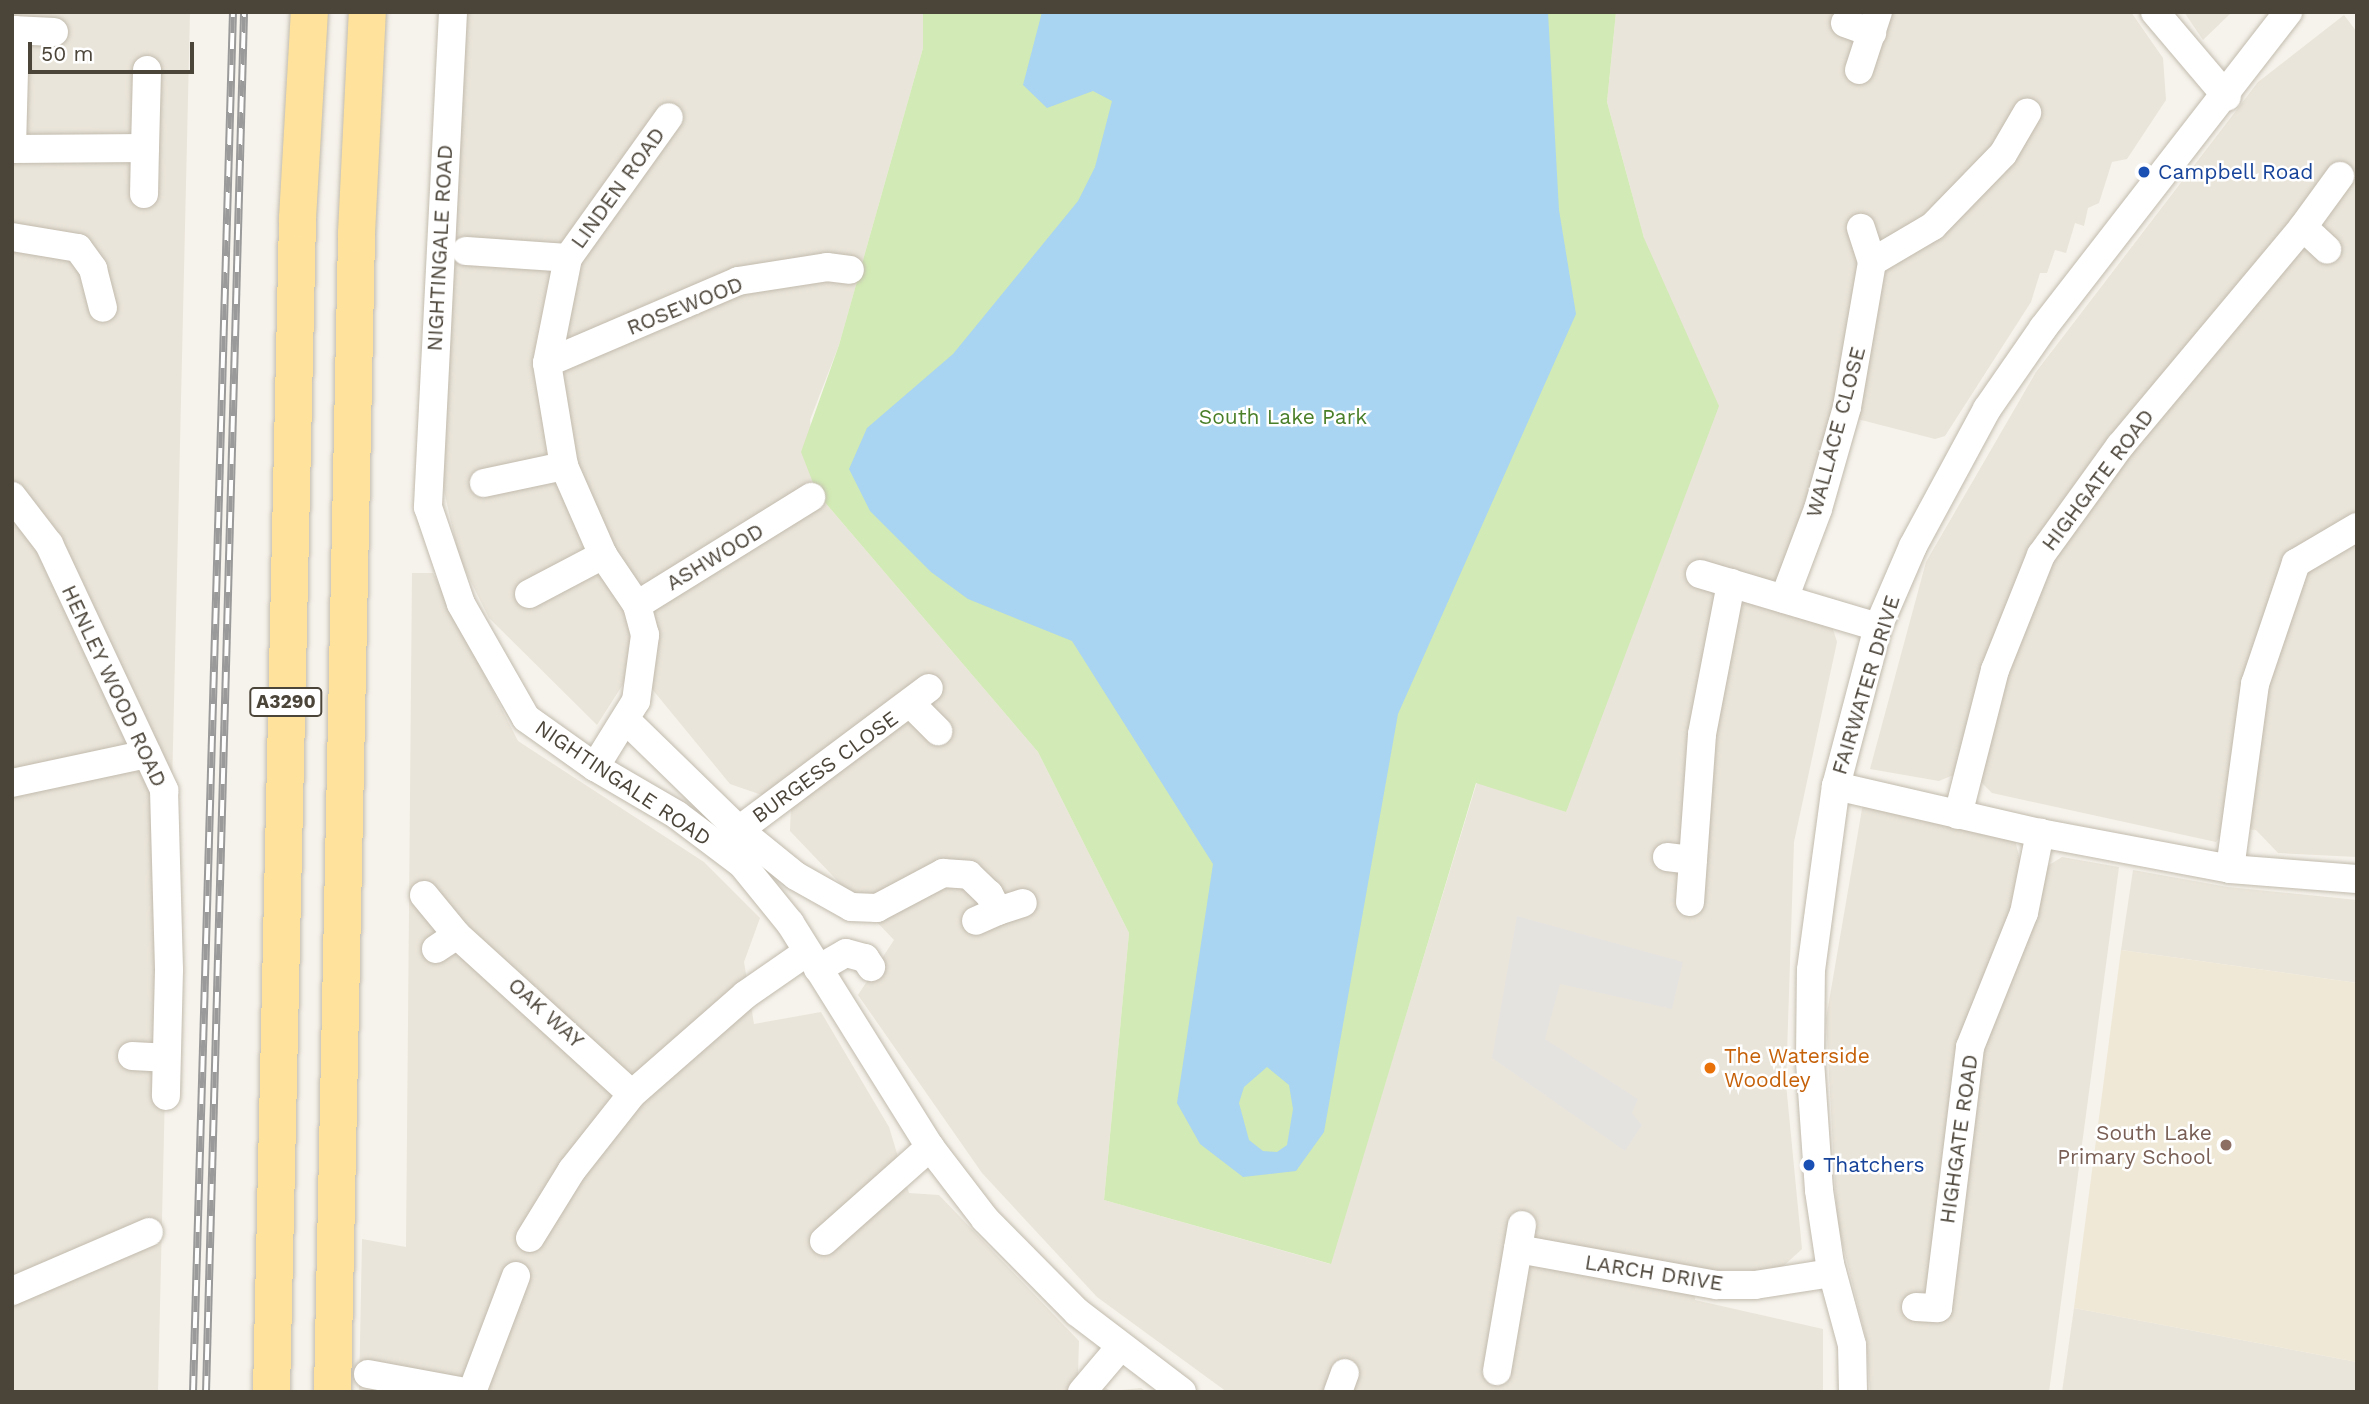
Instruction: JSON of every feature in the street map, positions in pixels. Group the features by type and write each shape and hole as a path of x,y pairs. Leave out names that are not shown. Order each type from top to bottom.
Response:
{"main road":[{"name":"A3290","path":"271,1392 297,218 309,12"},
{"name":"A3290","path":"332,1392 355,246 367,12"}],"street":[{"name":"NIGHTINGALE ROAD","path":"453,12 428,508 461,604 526,718 595,767 677,815 742,864 790,923 930,1147 985,1219 1077,1312 1182,1392"},
{"path":"2155,12 2227,97"},
{"name":"FAIRWATER DRIVE","path":"1853,1392 1852,1345 1832,1273 1819,1190 1810,1006 1815,924 1836,786 1878,627 1913,546 1987,409 2043,328 2227,97 2288,12"},
{"path":"1845,23 1875,23 1859,70"},
{"path":"54,32 14,30 12,148 145,148"},
{"path":"144,194 147,70"},
{"path":"1872,262 1933,226 2003,154 2027,113"},
{"name":"LINDEN ROAD","path":"595,767 627,721 642,678 645,635 637,605 603,555 564,466 547,363 568,258 669,117"},
{"name":"HIGHGATE ROAD","path":"1958,815 1995,670 2041,555 2120,446 2303,228 2340,176"},
{"name":"WALLACE CLOSE","path":"1784,599 1818,509 1847,407 1872,262 1861,228"},
{"path":"2303,228 2327,249"},
{"path":"12,237 84,238 103,308"},
{"name":"LINDEN ROAD","path":"466,251 568,258"},
{"name":"ROSEWOOD","path":"547,363 738,281 835,260"},
{"path":"484,483 564,466"},
{"name":"HENLEY WOOD ROAD","path":"12,496 49,544 164,790 167,834 166,1096"},
{"name":"ASHWOOD","path":"637,605 795,498"},
{"path":"2230,869 2255,684 2296,563 2357,527"},
{"path":"529,594 603,555"},
{"path":"1700,574 1878,627"},
{"path":"1690,902 1680,859 1731,583"},
{"name":"BURGESS CLOSE","path":"739,830 919,696 937,731"},
{"name":"BURGESS CLOSE","path":"627,721 739,830 796,876 851,907 877,908 943,873 969,875 989,894 999,912"},
{"path":"12,783 147,754"},
{"path":"1836,786 2040,833 2230,869 2357,878"},
{"name":"HIGHGATE ROAD","path":"1916,1307 1938,1308 1970,1047 2024,913 2040,833"},
{"name":"OAK WAY","path":"424,895 446,942 632,1094"},
{"path":"530,1238 572,1170 632,1094 745,995 812,961 846,953 865,958 872,967"},
{"path":"132,1056 165,1058"},
{"path":"824,1241 839,1213 930,1147"},
{"path":"12,1291 149,1232"},
{"name":"LARCH DRIVE","path":"1497,1371 1520,1237 1717,1285 1755,1285 1832,1273"},
{"path":"472,1392 516,1276"},
{"path":"1082,1392 1120,1347"},
{"path":"368,1374 465,1392"}],"shaded area":[{"path":"12,12 190,12 158,1392 12,1392"},
{"path":"463,12 923,12 923,48 839,345 810,420 817,493 1038,752 1129,933 1104,1200 1330,1264 1477,782 1566,812 1644,238 1607,102 1616,12 2131,12 2163,58 2166,100 2127,159 2112,162 2099,203 2088,208 2084,226 2075,223 2066,253 2055,250 2047,273 2040,273 2031,302 1945,436 1935,439 1834,413 1771,605 1832,626 1837,642 1794,842 1786,1084 1802,1249 1779,1270 1699,1270 1695,1300 1823,1329 1823,1392 1227,1392 1097,1297 982,1173 858,995 894,940 790,831 791,805 730,784 634,667 597,725 489,618 459,558 442,481"},
{"path":"2184,12 2232,12 2203,40"},
{"path":"2344,15 2357,32 2357,857 2278,853 2256,830 2226,827 2216,842 1992,793 1980,781 1951,776 1939,781 1870,769 1926,562 2036,372 2258,82"},
{"path":"412,573 433,573 518,741 704,862 760,918 744,962 754,1024 821,1012 889,1127 909,1193 939,1195 1079,1341 1078,1373 1111,1391 1141,1388 1147,1392 359,1392 362,1239 406,1247"},
{"path":"1863,803 2015,840 2021,864 2046,867 2062,857 2119,867 2049,1392 1870,1392 1866,1338 1837,1222 1826,1019"},
{"path":"2133,870 2228,887 2357,900 2357,983 2121,950"},
{"path":"1517,916 1683,962 1672,1009 1560,984 1545,1039 1638,1099 1632,1113 1642,1125 1625,1151 1492,1058"},
{"name":"South Lake Primary School","path":"2121,950 2357,983 2357,1362 2074,1308"},
{"path":"2074,1308 2357,1362 2357,1392 2062,1392"}],"green space":[{"name":"South Lake Park","path":"923,12 1616,12 1607,102 1644,238 1719,406 1566,812 1476,783 1331,1264 1104,1200 1129,933 1038,752 817,493 801,452 839,345 923,48"}],"water":[{"name":"South Lake Park","path":"1042,12 1548,12 1559,210 1576,314 1398,714 1324,1132 1296,1171 1243,1177 1200,1144 1177,1103 1213,864 1072,641 968,599 931,572 870,511 849,469 867,428 953,354 1078,201 1095,167 1112,101 1093,91 1047,108 1023,85","holes":["1267,1067 1289,1085 1293,1109 1287,1145 1277,1152 1263,1151 1249,1140 1239,1103 1244,1087"]}],"railway":[{"path":"193,1392 233,12"},
{"path":"206,1392 244,12"}],"place":[{"name":"Campbell Road","path":"2144,172"},
{"name":"The Waterside Woodley","path":"1710,1068"},
{"name":"South Lake Primary School","path":"2226,1145"},
{"name":"Thatchers","path":"1809,1165"}]}
